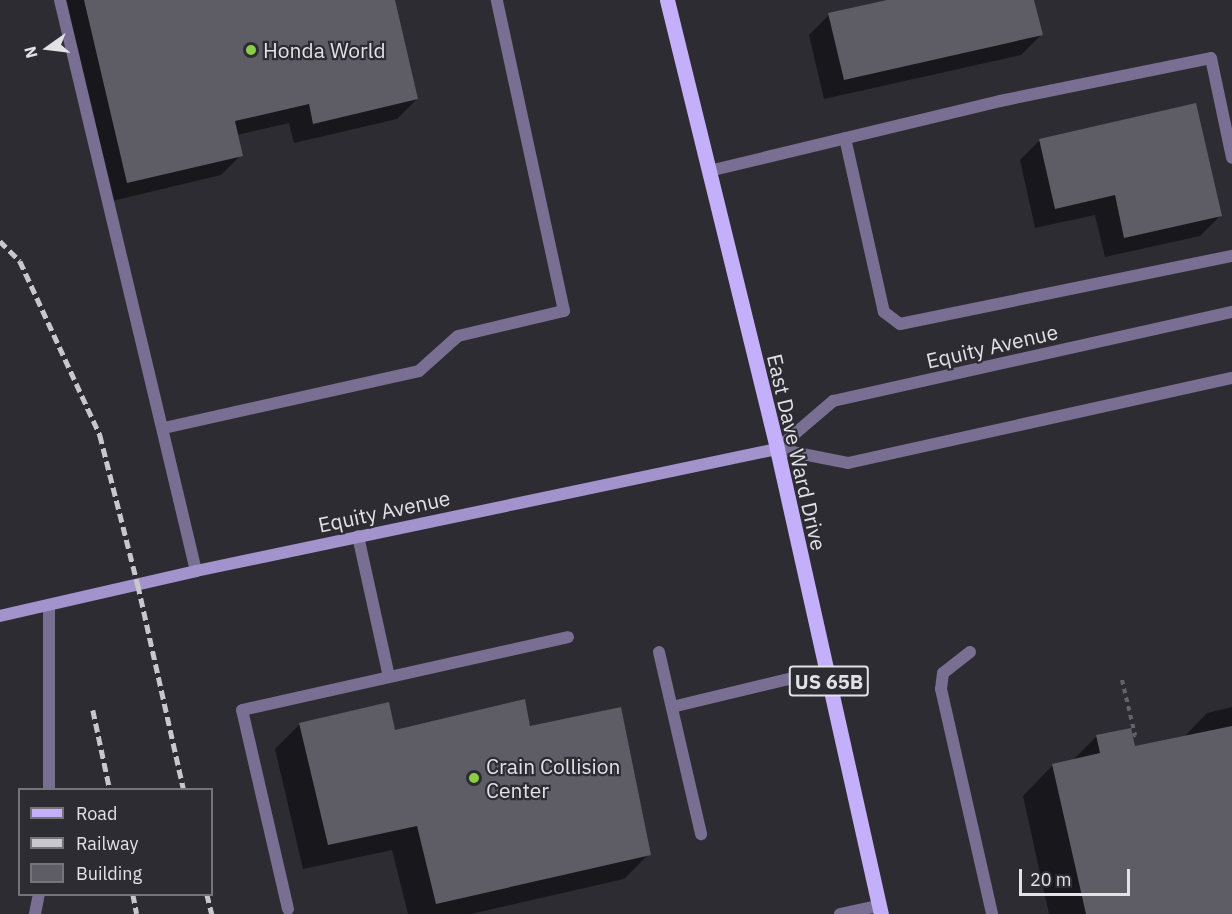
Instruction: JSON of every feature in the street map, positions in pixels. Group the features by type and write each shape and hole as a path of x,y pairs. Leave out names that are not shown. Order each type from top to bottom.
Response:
{"main road":[{"name":"East Dave Ward Drive","path":"667,0 777,449 880,910"}],"street":[{"path":"60,0 164,428 196,571"},
{"path":"164,428 419,371 458,336 564,311 497,0"},
{"path":"709,171 1000,101 1211,57 1232,158"},
{"path":"845,138 884,312 900,324 1232,256"},
{"name":"Equity Avenue","path":"777,449 833,401 1232,312"},
{"name":"Equity Avenue","path":"0,616 358,536 777,449 848,463 1232,378"},
{"path":"358,536 389,677"},
{"path":"49,604 49,788"},
{"path":"288,909 242,710 568,637"},
{"path":"659,652 701,834"},
{"path":"970,652 943,673 941,689 992,914"},
{"path":"672,707 826,670"},
{"path":"35,914 39,896"},
{"path":"840,914 880,910"}],"path":[{"path":"1122,680 1135,735 1133,736"}],"building":[{"name":"Honda World","path":"84,0 395,0 418,99 313,124 309,104 235,121 243,156 127,183"},
{"path":"887,0 1034,0 1043,35 844,80 828,13"},
{"path":"1196,103 1222,216 1124,238 1115,195 1055,209 1039,139"},
{"name":"Crain Collision Center","path":"525,699 530,726 621,707 651,855 436,904 417,826 328,845 299,723 389,702 395,730"},
{"path":"1232,726 1232,914 1086,914 1052,764 1100,753 1096,735 1131,728 1135,746"}],"railway":[{"path":"0,241 20,261 100,435 138,585 184,788"},
{"path":"93,710 110,788"},
{"path":"133,896 137,914"},
{"path":"208,896 212,914"}],"place":[{"name":"Honda World","path":"251,50"},
{"name":"Crain Collision Center","path":"474,778"}]}
